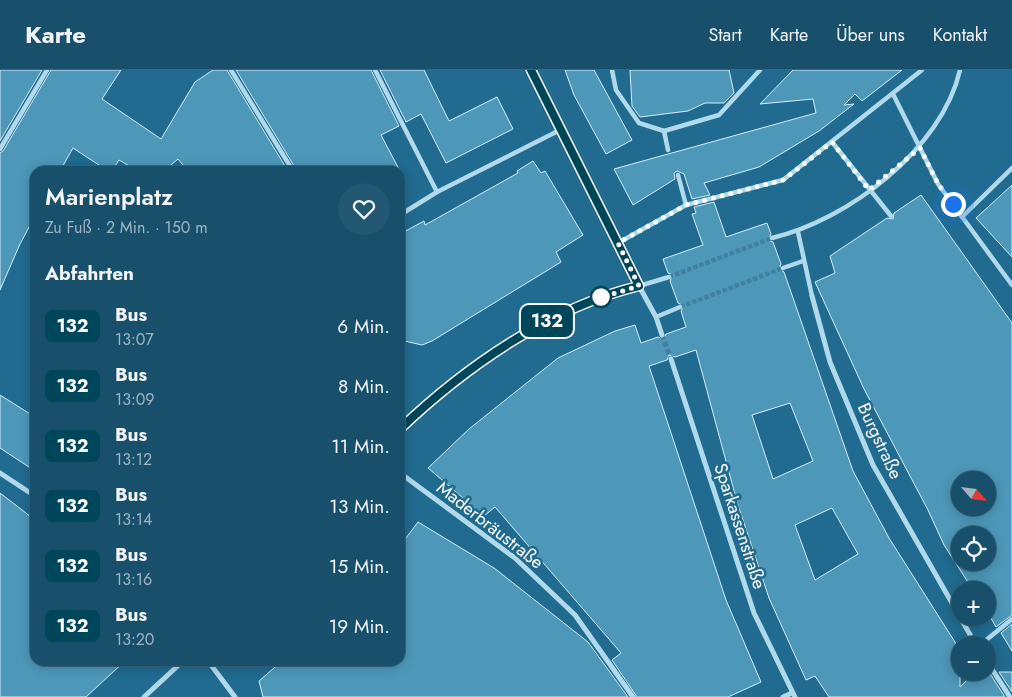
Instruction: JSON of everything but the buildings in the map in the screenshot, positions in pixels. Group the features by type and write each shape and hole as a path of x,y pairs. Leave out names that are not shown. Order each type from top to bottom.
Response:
{"street":[{"path":"0,149 47,70"},
{"path":"231,70 290,166"},
{"path":"376,70 437,192"},
{"path":"530,70 656,317 662,336"},
{"path":"612,70 616,90 639,122 664,131 719,115 760,70"},
{"path":"618,243 686,205 783,180 922,70"},
{"path":"772,238 798,232 836,213 869,190 920,148 952,92 960,70"},
{"path":"893,94 938,184 1012,285"},
{"path":"405,212 437,192 560,130"},
{"path":"664,131 668,150"},
{"path":"832,142 891,216"},
{"path":"962,217 1012,168"},
{"path":"678,175 686,205"},
{"name":"Burgstraße","path":"798,232 803,261 830,362 873,465 971,636"},
{"path":"783,268 803,261"},
{"path":"405,424 431,399 555,316 614,292 669,277"},
{"path":"656,317 680,308"},
{"name":"Sparkassenstraße","path":"671,359 754,613 793,695"},
{"path":"0,473 30,493"},
{"name":"Maderbräustraße","path":"405,477 515,558 575,615 633,697"},
{"path":"991,636 1012,619"},
{"path":"144,697 177,666"},
{"path":"212,666 235,697"},
{"path":"996,675 1010,697"},
{"path":"783,697 793,695"}],"tunnel":[{"path":"669,277 772,238"},
{"path":"680,307 783,268"},
{"path":"662,335 671,359"}],"bus line":[{"name":"132","path":"405,424 431,399 555,316 614,292 639,286 531,70"}],"route":[{"path":"601,297 599,298 639,286 618,243 686,205 783,180 832,142 869,190 920,148 938,184 953,204"}]}
